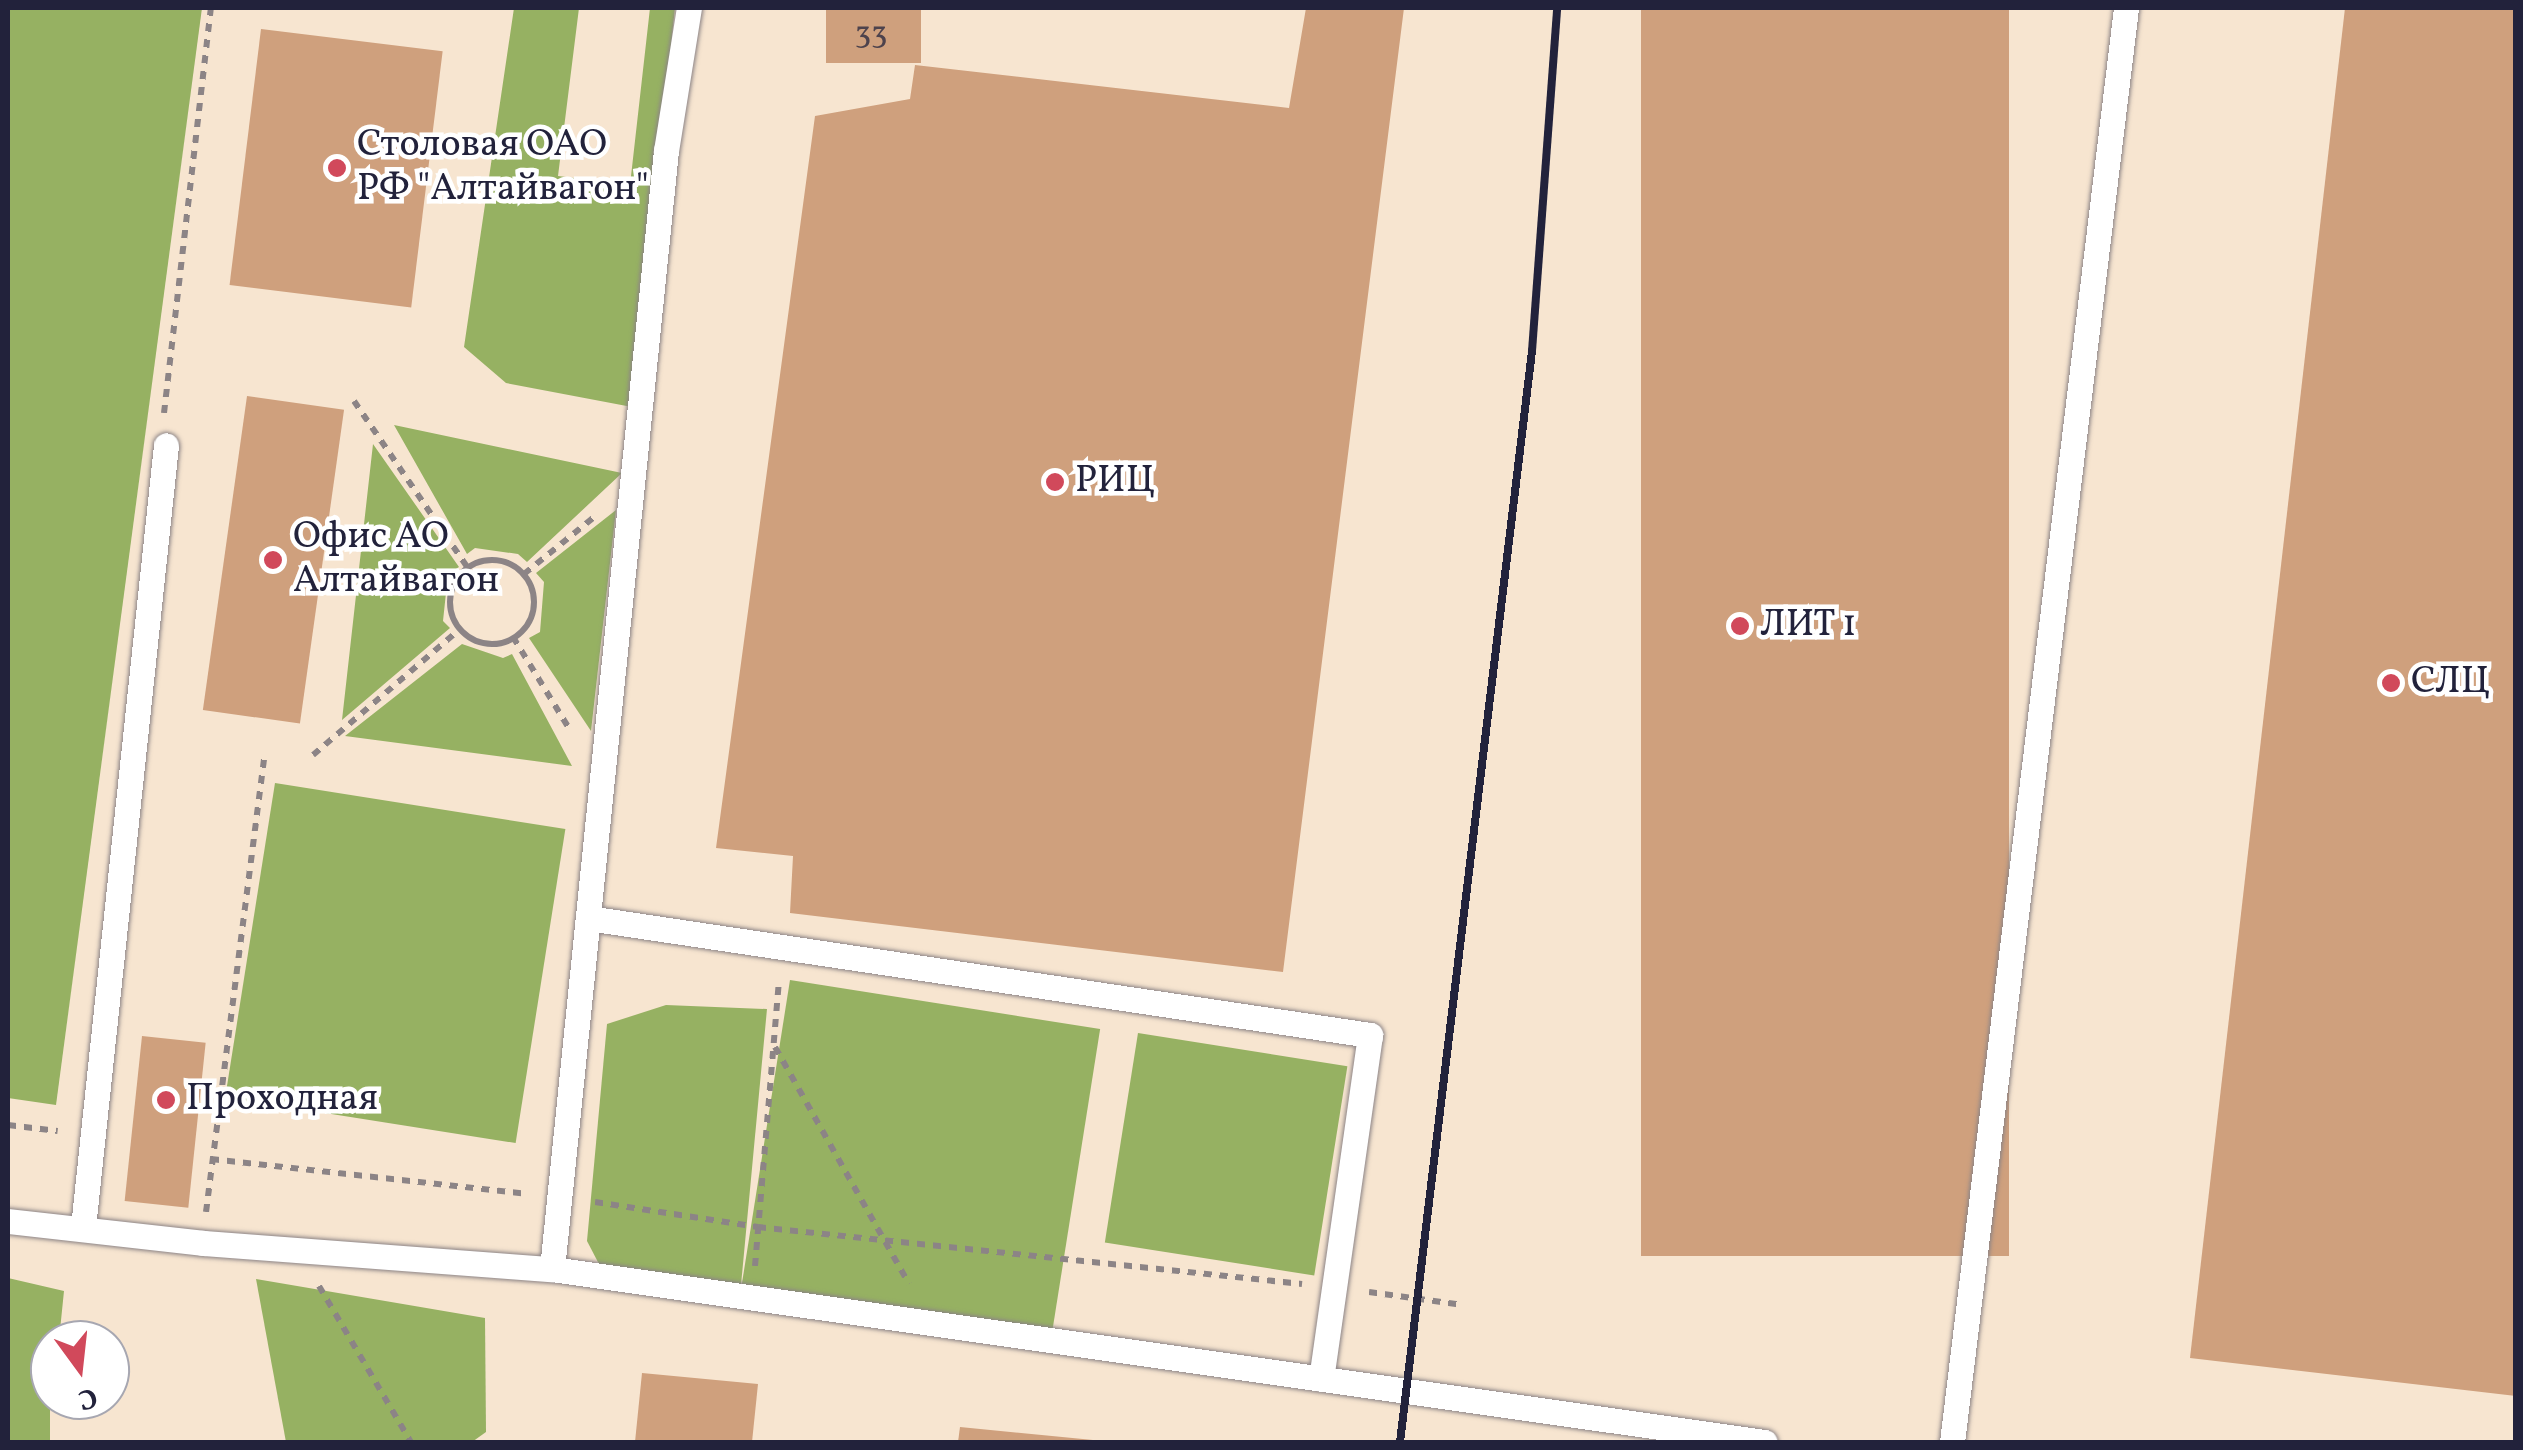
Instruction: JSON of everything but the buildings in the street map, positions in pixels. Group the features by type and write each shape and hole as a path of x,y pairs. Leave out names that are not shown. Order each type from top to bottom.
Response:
{"lane":[{"path":"552,1269 666,152 689,8"},
{"path":"1952,1442 2126,8"},
{"path":"84,1227 166,445"},
{"path":"588,918 1370,1034 1322,1379"},
{"path":"8,1220 203,1243 552,1269 1765,1442"}],"path":[{"path":"166,445 164,407 211,8"},
{"path":"354,401 468,568"},
{"path":"524,574 632,486"},
{"path":"501,561 524,574 533,613 513,638 491,644 460,629 450,597 468,568 501,561"},
{"path":"313,755 460,629"},
{"path":"513,638 602,782"},
{"path":"203,1243 264,758"},
{"path":"753,1297 782,947"},
{"path":"774,1046 932,1324"},
{"path":"8,1124 94,1136"},
{"path":"211,1159 560,1197 758,1227 1463,1304"},
{"path":"298,1251 411,1442"}],"green space":[{"path":"8,8 202,8 56,1105 8,1098"},
{"path":"514,8 579,8 558,176 630,185 650,8 675,8 632,407 506,383 464,347"},
{"path":"394,425 622,473 527,562 518,554 475,548 467,554"},
{"path":"373,444 459,567 448,574 443,621 450,628 342,720"},
{"path":"616,510 591,731 529,638 540,632 544,582 536,573"},
{"path":"462,644 503,658 512,654 572,766 345,736"},
{"path":"275,783 565,829 516,1143 225,1097"},
{"path":"790,980 1100,1029 1051,1337 741,1288"},
{"path":"666,1005 767,1009 741,1285 600,1266 587,1241 607,1024"},
{"path":"1138,1033 1347,1066 1314,1276 1105,1242"},
{"path":"8,1278 64,1291 61,1320 30,1320 30,1420 50,1420 50,1442 8,1442"},
{"path":"256,1279 485,1318 486,1432 472,1442 286,1442"}],"railway":[{"path":"1400,1442 1532,351 1557,8"}],"place":[{"name":"Столовая ОАО РФ \"Алтайвагон\"","path":"337,168"},
{"name":"РИЦ","path":"1055,482"},
{"name":"Офис АО Алтайвагон","path":"273,560"},
{"name":"ЛИТ 1","path":"1740,626"},
{"name":"СЛЦ","path":"2391,683"},
{"name":"Проходная","path":"166,1100"}]}
